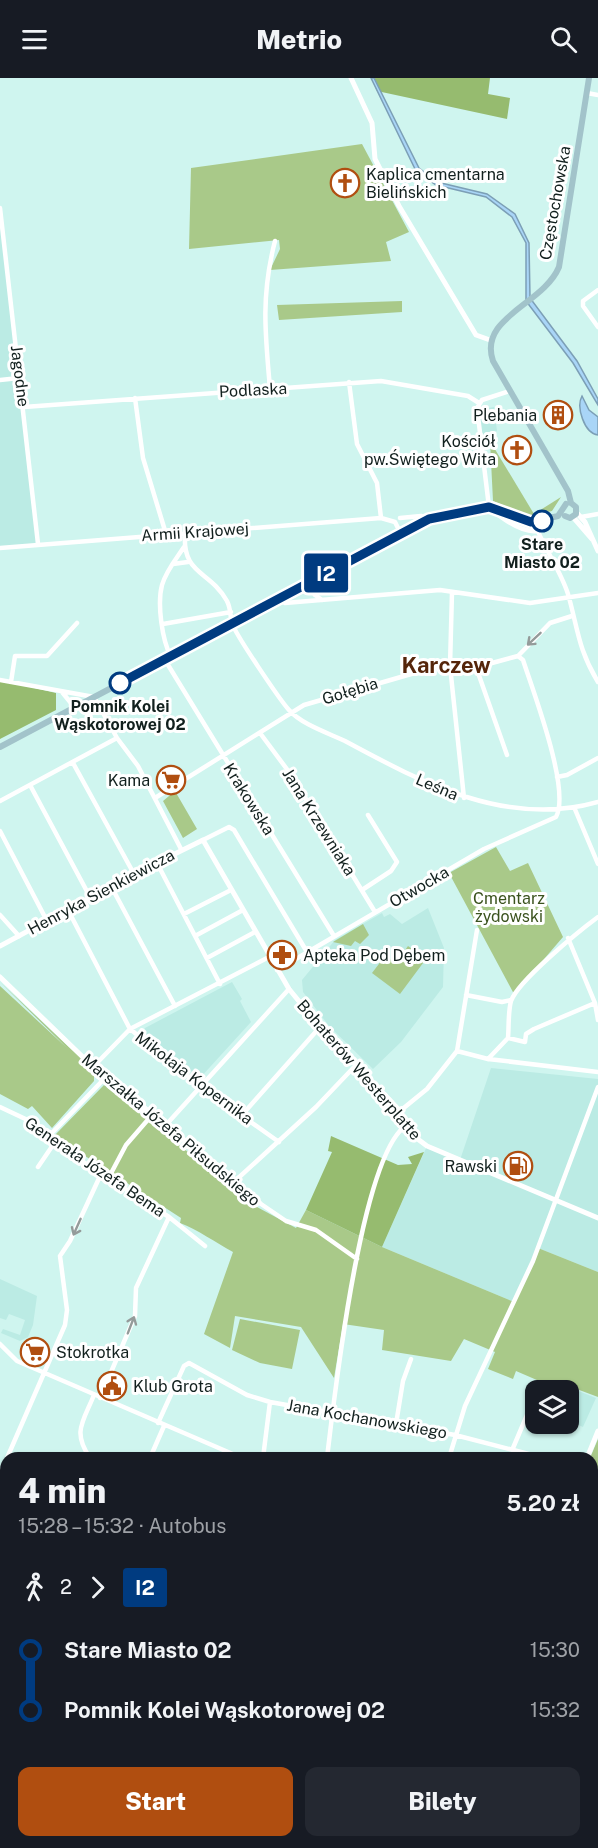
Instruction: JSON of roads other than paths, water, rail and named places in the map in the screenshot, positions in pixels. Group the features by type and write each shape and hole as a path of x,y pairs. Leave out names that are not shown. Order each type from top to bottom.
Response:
{"main road":[{"name":"Częstochowska","path":"490,340 500,324 537,296 551,281 562,257 589,78"},
{"path":"490,340 493,361 564,489 569,494 564,514"},
{"path":"0,747 429,519 490,508 534,522 564,514 577,516 576,507 568,504"}],"street":[{"path":"351,78 372,123 375,159 399,206 476,335 490,340"},
{"path":"587,93 598,95"},
{"name":"Jagodne","path":"0,208 38,544"},
{"path":"270,388 263,319 267,270 275,241"},
{"path":"598,290 583,301 583,306 598,327"},
{"path":"0,380 19,378"},
{"path":"349,382 357,444 377,483 381,518"},
{"name":"Podlaska","path":"24,407 349,382 399,383 468,396 479,403"},
{"path":"510,391 479,403 477,410 490,508 504,520 531,531 537,531"},
{"path":"135,398 143,458 166,534"},
{"path":"598,514 577,516 598,551"},
{"path":"400,518 421,516 429,519"},
{"name":"Armii Krajowej","path":"0,548 381,518 389,518 395,522 401,534"},
{"path":"534,522 569,599 581,647 598,682"},
{"path":"185,532 184,547 188,562 217,586 231,612 232,624 290,712"},
{"path":"171,657 167,649 163,624 162,586 184,547"},
{"path":"173,564 188,562"},
{"path":"308,583 315,595 322,600"},
{"path":"277,599 285,603 440,590 521,603 597,595"},
{"path":"452,592 450,666 464,798"},
{"path":"163,624 231,612"},
{"path":"560,808 549,738 523,660 518,656 550,623 572,616"},
{"path":"11,682 15,656 47,656 77,623"},
{"name":"Gołębia","path":"260,733 290,712 380,682 450,666 476,667 518,656"},
{"name":"Krakowska","path":"165,660 334,936"},
{"path":"476,667 507,755"},
{"path":"0,680 94,697 117,738 138,766 182,849"},
{"path":"60,690 77,706"},
{"path":"73,692 79,697 77,706"},
{"name":"Leśna","path":"290,712 380,760 464,798 511,808 560,808 598,802"},
{"path":"155,798 260,733"},
{"name":"Jana Krzewniaka","path":"260,733 292,776 375,912"},
{"path":"0,801 117,738"},
{"path":"556,777 567,775 598,758"},
{"path":"73,762 134,874"},
{"path":"30,785 90,897"},
{"path":"574,807 598,864"},
{"name":"Otwocka","path":"277,970 484,849 554,819 560,808"},
{"path":"362,890 391,871 397,862 368,815"},
{"path":"277,970 203,840 229,827 234,830 307,952"},
{"path":"0,831 47,921"},
{"name":"Henryka Sienkiewicza","path":"0,946 111,886 203,840"},
{"path":"156,863 220,984"},
{"path":"111,886 176,1006"},
{"path":"184,914 231,890"},
{"name":"Mikołaja Kopernika","path":"68,910 130,1029 200,1086 279,1142"},
{"path":"195,936 243,910"},
{"path":"0,915 19,936"},
{"path":"466,995 502,1002 511,1000 568,938 598,917"},
{"path":"400,1112 427,1089 457,1051 477,930"},
{"path":"207,958 255,932"},
{"path":"568,938 595,1003 598,1020"},
{"path":"93,1067 130,1029 269,957"},
{"name":"Bohaterów Westerplatte","path":"277,970 320,1027 400,1112 415,1137 427,1146 598,1218"},
{"name":"Marszałka Józefa Piłsudskiego","path":"0,977 93,1067 236,1180 261,1204 286,1221 316,1230 357,1259"},
{"path":"165,1126 289,988"},
{"path":"488,1059 508,1038 511,1000"},
{"path":"508,1038 525,1042 526,1034 534,1029 595,1003"},
{"path":"242,1116 320,1027"},
{"path":"457,1051 488,1059 598,1072"},
{"path":"236,1180 279,1142 356,1065"},
{"path":"49,1136 106,1077"},
{"path":"450,1452 465,1406 533,1261 598,1087"},
{"name":"Generała Józefa Bema","path":"0,1107 34,1123 55,1142 169,1217 205,1246"},
{"path":"108,1179 126,1145 152,1115"},
{"path":"328,1452 362,1227 384,1154 407,1125"},
{"path":"38,1167 55,1142"},
{"path":"10,1452 67,1321 60,1256 70,1241 101,1174"},
{"path":"87,1452 79,1434 135,1316 136,1288 169,1217"},
{"path":"0,1344 17,1361 223,1452"},
{"path":"396,1424 404,1381 411,1359"},
{"name":"Jana Kochanowskiego","path":"158,1423 185,1365 189,1363 247,1395 270,1402 455,1435 525,1452"},
{"path":"264,1452 270,1402"},
{"path":"513,1448 525,1420"},
{"path":"153,1452 164,1426"},
{"path":"589,1452 598,1431"}],"place":[{"name":"Kaplica cmentarna Bielińskich","path":"345,183"},
{"name":"Plebania","path":"558,415"},
{"name":"Kościół pw.Świętego Wita","path":"517,450"},
{"name":"Stare Miasto 02","path":"542,521"},
{"name":"Pomnik Kolei Wąskotorowej 02","path":"120,683"},
{"name":"Kama","path":"171,780"},
{"name":"Apteka Pod Dębem","path":"282,955"},
{"name":"Rawski","path":"518,1166"},
{"name":"Stokrotka","path":"35,1352"},
{"name":"Klub Grota","path":"112,1386"}],"district":[{"name":"Karczew","path":"446,665"}],"park label":[{"name":"Cmentarz żydowski","path":"509,907"}]}
